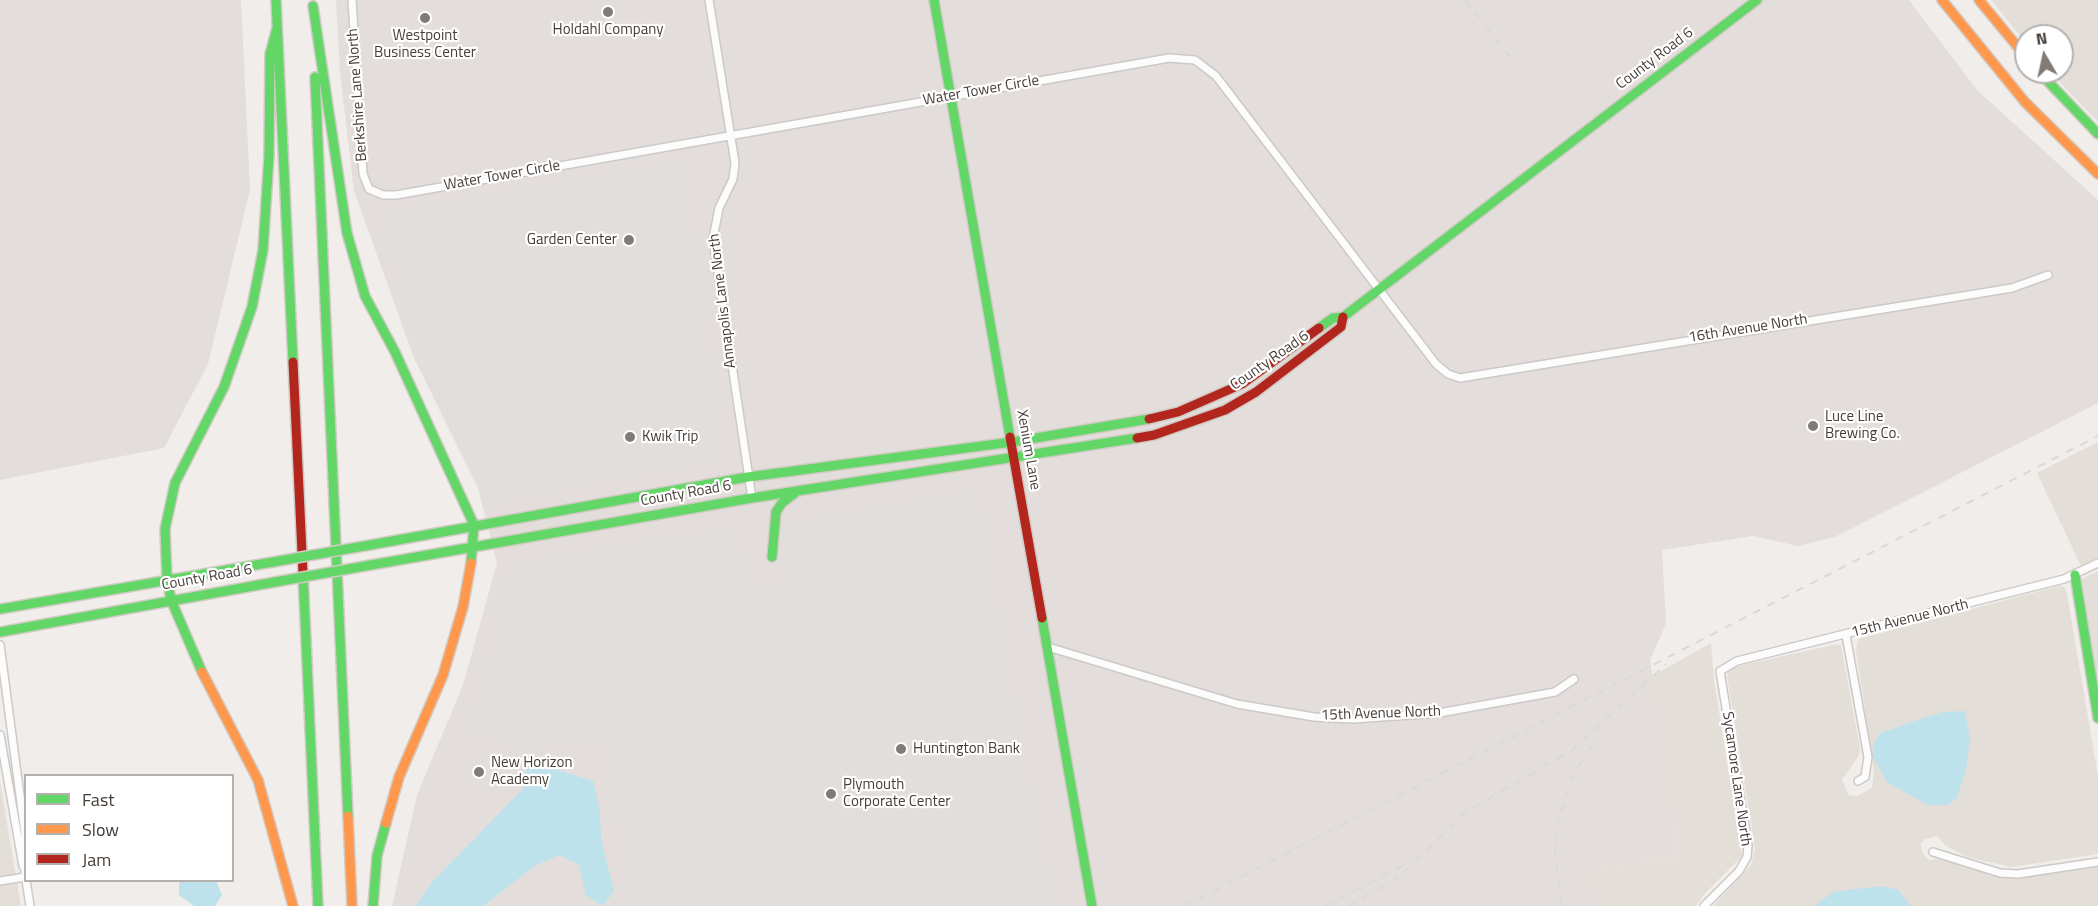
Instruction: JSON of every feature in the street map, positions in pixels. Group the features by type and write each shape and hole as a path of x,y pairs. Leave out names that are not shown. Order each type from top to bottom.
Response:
{"main road":[{"path":"276,0 318,906"},
{"name":"Xenium Lane","path":"934,0 1092,906"},
{"name":"County Road 6","path":"0,609 748,477 1012,442 1142,421 1178,412 1242,384 1333,318 1343,317 1757,0"},
{"path":"1942,0 2025,102 2098,174"},
{"path":"1979,0 2014,42"},
{"path":"313,3 347,233 365,296 395,352 474,525 474,546 463,607 443,675 399,777 377,856 373,906"},
{"path":"313,3 352,906"},
{"path":"277,28 270,54 269,156 263,250 252,307 224,387 175,483 168,506 165,529 167,578 171,600 195,657 258,780 293,906"},
{"path":"2050,84 2098,134"},
{"name":"County Road 6","path":"0,632 752,498 1154,435 1225,410 1256,392 1341,327 1343,317"},
{"path":"772,557 776,512 782,503 799,491"},
{"path":"2075,575 2098,718"}],"street":[{"name":"Berkshire Lane North","path":"352,0 363,174 369,189"},
{"name":"Annapolis Lane North","path":"709,0 735,163 733,179 719,208 713,239 752,498"},
{"name":"Water Tower Circle","path":"369,189 383,195 396,195 1169,58 1195,60 1216,76 1436,364 1448,374"},
{"name":"16th Avenue North","path":"1448,374 1460,378 2012,288 2048,275"},
{"name":"15th Avenue North","path":"1720,671 1737,661 2075,575 2098,563"},
{"path":"1846,635 1868,757 1865,777 1858,782"},
{"path":"0,645 24,825"},
{"name":"15th Avenue North","path":"1048,647 1237,704 1314,717 1353,719 1450,711 1555,692 1574,679"},
{"name":"Sycamore Lane North","path":"1704,906 1739,871 1747,857 1748,845 1720,671"},
{"path":"0,735 24,868"},
{"path":"1933,852 2000,873 2018,874 2098,862"},
{"path":"0,881 24,879"},
{"path":"26,882 30,906"}],"shaded area":[{"path":"0,0 241,0 250,190 208,364 164,448 0,480"},
{"path":"336,0 1909,0 1977,90 2098,200 2098,403 1835,537 1798,546 1753,536 1662,550 1666,624 1650,660 1680,856 1591,871 1596,906 392,906 417,795 463,685 497,563 478,488 414,358 354,191 340,72"},
{"path":"1991,0 2098,0 2098,122 2062,84 2074,84 2074,24 2014,24 2014,28"},
{"path":"681,163 718,460 492,500 410,325 385,213"},
{"path":"2098,442 2098,557 2081,566 2037,473"},
{"path":"975,492 1038,857 1056,890 1055,906 635,906 604,735 528,748 466,729 493,658 506,574 518,573 517,564 660,538 734,532 745,589 783,582 790,523"},
{"path":"2098,571 2098,708 2080,583 2084,578"},
{"path":"2059,586 2064,587 2067,594 2098,776 2098,854 2011,867 1967,857 1945,845 1937,836 1925,839 1921,844 1922,852 1928,860 1940,859 1997,874 2029,876 2098,864 2098,906 1713,906 1751,865 1755,848 1727,676 1730,668 1838,644 1841,646 1860,748 1859,755 1842,780 1849,795 1857,796 1872,788 1874,772 1856,650 1858,639"},
{"path":"1711,643 1714,680 1742,856 1704,894 1696,906 1596,906 1590,871 1680,856 1652,676"},
{"path":"0,782 21,906 0,906"}],"water":[{"path":"1965,711 1970,739 1966,769 1957,798 1948,805 1928,805 1887,782 1873,757 1874,744 1880,733 1942,712"},
{"path":"537,763 593,781 600,811 601,839 614,891 603,906 586,895 579,865 560,855 536,865 483,906 416,906 432,882 523,789 527,767"},
{"path":"179,882 216,882 222,895 215,906 194,906 179,895"},
{"path":"1881,886 1898,890 1911,906 1814,906 1833,892"}],"railway":[{"path":"1466,0 1510,57"},
{"path":"1184,906 2098,436"},
{"path":"1349,906 1399,877 1466,812 1572,750 1666,664"},
{"path":"1561,906 1555,852 1559,817 1574,773 1598,737"},
{"path":"1325,906 1402,866"}],"traffic: fast":[{"path":"276,0 293,362"},
{"path":"934,0 1010,437"},
{"path":"1319,328 1333,318 1343,317 1757,0"},
{"path":"313,6 347,233 365,296 395,352 474,525 471,563"},
{"path":"202,672 171,600 167,578 165,529 175,483 224,387 252,307 263,250 269,156 270,54 277,28"},
{"path":"315,77 348,816"},
{"path":"2050,84 2098,134"},
{"path":"370,545 748,477 1012,442 1149,419"},
{"path":"371,565 752,498 1137,438"},
{"path":"772,557 776,512 782,503 795,493"},
{"path":"273,562 370,545"},
{"path":"0,609 273,562"},
{"path":"275,582 371,565"},
{"path":"303,574 318,906"},
{"path":"2075,575 2098,718"},
{"path":"0,632 275,582"},
{"path":"1042,618 1092,906"},
{"path":"373,906 377,856 386,823"}],"traffic: slow":[{"path":"1942,0 2025,102 2098,174"},
{"path":"1979,0 2014,42"},
{"path":"386,823 399,777 443,675 463,607 471,563"},
{"path":"202,672 258,780 293,906"},
{"path":"348,816 352,906"}],"traffic: jam":[{"path":"1137,438 1154,435 1225,410 1256,392 1341,327 1343,317"},
{"path":"1149,419 1178,412 1242,384 1319,328"},
{"path":"293,362 303,574"},
{"path":"1010,437 1042,618"}],"place":[{"name":"Holdahl Company","path":"608,12"},
{"name":"Westpoint Business Center","path":"425,18"},
{"name":"Garden Center","path":"629,240"},
{"name":"Luce Line Brewing Co.","path":"1813,426"},
{"name":"Kwik Trip","path":"630,437"},
{"name":"Huntington Bank","path":"901,749"},
{"name":"New Horizon Academy","path":"479,772"},
{"name":"Plymouth Corporate Center","path":"831,794"}]}
